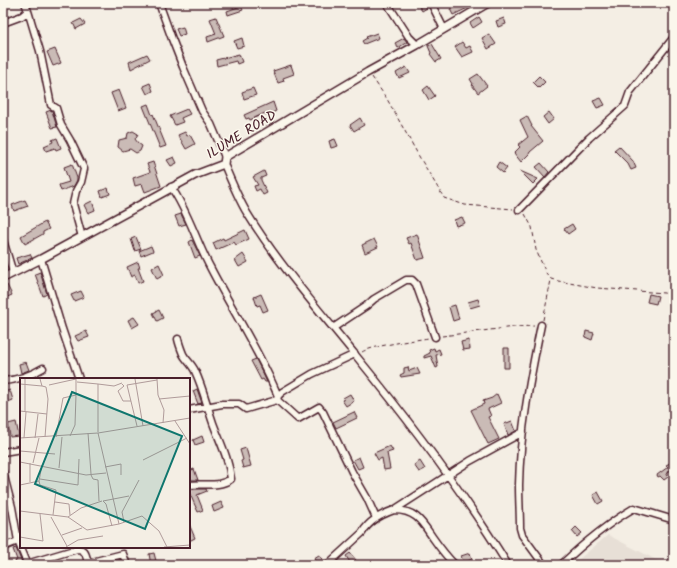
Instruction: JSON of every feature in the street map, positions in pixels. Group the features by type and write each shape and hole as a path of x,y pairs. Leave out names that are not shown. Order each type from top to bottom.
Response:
{"street":[{"path":"25,3 40,51 51,105 56,108 61,125 84,169 73,204 82,237"},
{"path":"159,3 183,66 202,111 211,124 224,161 247,212 289,273 356,356 447,475 485,528 508,565"},
{"path":"387,3 409,38 417,45"},
{"path":"431,3 444,29"},
{"name":"ILUME ROAD","path":"3,278 82,237 171,187 224,161 368,72 488,3"},
{"path":"3,23 22,16 28,11"},
{"path":"519,210 589,138 625,106 630,92 674,37"},
{"path":"171,187 183,208 209,266 255,347 267,371 277,398 298,419 319,407 323,412 376,518"},
{"path":"3,240 13,273"},
{"path":"41,259 79,378"},
{"path":"333,328 374,299 406,280 412,280 416,284 435,337"},
{"path":"541,326 531,374 523,432 519,486 520,528 522,535 544,565"},
{"path":"178,339 183,354 191,362 206,398 227,458 231,479 226,483 211,486 205,484 190,485"},
{"path":"190,410 222,404 239,404 246,409 277,398 312,374 356,356"},
{"path":"21,378 43,368"},
{"path":"3,381 20,378"},
{"path":"327,565 376,518 394,510 494,446 523,432"},
{"path":"3,452 20,449"},
{"path":"3,472 19,529 18,541 20,546"},
{"path":"561,565 587,540 620,516 634,508 674,520"},
{"path":"394,510 414,515 420,520 441,549 455,565"},
{"path":"3,547 18,541"},
{"path":"21,548 27,563 30,564 82,549 88,563 123,554 127,565"}],"path":[{"path":"368,72 387,99 423,164 444,198 465,205 519,210 527,217 532,227 536,250 546,273 551,279 597,288 658,292 674,296"},
{"path":"356,356 363,350 435,337 514,327 541,326 551,279"}],"shaded area":[{"path":"608,535 666,565 572,565"}],"building":[{"path":"417,3 424,3 427,8 422,11"},
{"path":"462,3 478,3 453,15 450,9"},
{"path":"241,6 243,10 228,15 227,11"},
{"path":"216,17 224,36 208,42 207,37 216,34 210,19"},
{"path":"479,17 482,22 473,28 470,23"},
{"path":"504,18 506,24 498,27 496,21"},
{"path":"81,19 85,24 76,29 73,23"},
{"path":"183,27 185,34 179,36 176,29"},
{"path":"377,33 379,38 364,44 362,41 367,38 366,37"},
{"path":"489,34 496,44 488,49 482,38"},
{"path":"242,38 244,46 237,48 234,41"},
{"path":"404,38 407,42 398,48 395,43"},
{"path":"462,42 466,48 470,46 473,52 462,57 455,47"},
{"path":"432,44 441,59 436,62 430,54 431,53 428,46"},
{"path":"55,49 61,63 53,66 47,52"},
{"path":"147,54 150,59 131,69 129,62"},
{"path":"239,54 242,62 237,64 236,61 217,66 216,60"},
{"path":"291,65 294,74 283,78 284,81 278,83 273,71"},
{"path":"406,67 410,73 399,78 396,73"},
{"path":"478,74 487,86 478,93 472,85 473,84 470,79"},
{"path":"539,76 545,82 539,88 533,82"},
{"path":"150,83 153,91 147,94 143,86"},
{"path":"428,86 435,96 429,100 423,90"},
{"path":"253,88 256,95 244,99 242,92"},
{"path":"119,90 126,108 118,111 111,93"},
{"path":"601,98 605,105 597,108 593,101"},
{"path":"273,102 276,111 266,115 265,113 250,120 249,118 246,119 244,115"},
{"path":"148,104 166,146 160,148 143,106"},
{"path":"187,109 190,114 181,118 183,122 175,125 170,116"},
{"path":"51,110 57,127 52,128 46,112"},
{"path":"549,112 554,119 548,124 543,117"},
{"path":"527,116 531,126 543,141 521,162 514,153 520,147 518,145 528,137 520,120"},
{"path":"360,118 364,125 354,131 350,125"},
{"path":"133,131 138,134 135,139 142,146 140,151 136,153 130,149 123,151 118,147 119,140 127,138 128,133"},
{"path":"185,132 187,136 190,135 195,144 186,149 178,135"},
{"path":"57,138 61,148 46,151 44,146 53,142 52,140"},
{"path":"335,139 338,146 331,148 329,141"},
{"path":"619,146 633,161 636,168 631,170 628,164 614,150"},
{"path":"174,157 177,163 171,166 167,160"},
{"path":"153,162 161,186 145,192 142,184 135,186 133,178 150,172 147,164"},
{"path":"499,162 507,168 503,173 496,167"},
{"path":"541,163 549,172 545,177 536,167"},
{"path":"72,164 77,180 74,186 61,191 59,185 69,182 64,167"},
{"path":"264,171 266,176 261,178 261,180 267,193 263,195 260,189 256,191 254,186 258,185 253,177"},
{"path":"520,171 538,179 533,184"},
{"path":"108,188 110,194 102,197 100,191"},
{"path":"25,200 28,206 14,211 12,205"},
{"path":"92,201 95,210 88,213 84,205"},
{"path":"181,214 186,224 179,226 175,216"},
{"path":"462,217 465,223 456,226 454,220"},
{"path":"45,222 49,229 25,244 21,236"},
{"path":"572,224 575,229 568,234 564,229"},
{"path":"245,230 249,239 236,245 234,242 216,250 213,243 223,238 224,240"},
{"path":"417,234 425,258 417,260 411,243 409,244 406,238"},
{"path":"136,237 141,249 135,251 131,239"},
{"path":"374,239 378,247 365,253 362,245"},
{"path":"192,240 200,256 195,258 189,242"},
{"path":"151,246 153,251 141,256 139,251"},
{"path":"30,254 32,258 18,264 16,258"},
{"path":"243,254 248,262 239,267 235,260"},
{"path":"138,262 140,268 138,268 143,281 138,283 135,275 131,277 127,267"},
{"path":"159,264 164,275 157,279 152,268"},
{"path":"40,272 47,294 43,296 35,274"},
{"path":"7,285 12,295 5,298 3,295 3,287"},
{"path":"81,291 84,297 74,301 71,295"},
{"path":"261,294 268,310 263,312 260,305 257,306 254,297"},
{"path":"649,294 658,296 656,304 647,302"},
{"path":"478,299 480,305 470,308 468,302"},
{"path":"455,305 459,319 453,321 449,307"},
{"path":"159,310 163,318 157,321 153,313"},
{"path":"134,317 139,324 132,328 128,320"},
{"path":"86,331 89,337 78,341 75,336"},
{"path":"586,331 594,333 592,340 585,337"},
{"path":"469,340 470,349 463,350 461,342"},
{"path":"434,348 435,351 439,349 441,354 436,355 438,367 436,368 431,356 424,358 424,356 430,353 429,350"},
{"path":"504,348 509,348 509,368 504,368"},
{"path":"256,359 267,382 263,379 261,380 251,361"},
{"path":"26,362 29,370 21,373 19,364"},
{"path":"408,367 409,371 417,368 420,374 401,377 400,375 404,373 404,368"},
{"path":"197,389 202,403 198,404 193,391"},
{"path":"10,390 13,400 8,402 4,392"},
{"path":"350,394 354,401 346,406 342,400"},
{"path":"497,394 501,403 488,409 491,416 488,417 499,439 488,444 471,410 484,404 483,401 492,398"},
{"path":"354,412 357,418 336,428 333,422"},
{"path":"512,421 516,431 508,435 504,424"},
{"path":"16,422 19,436 10,437 8,424"},
{"path":"202,436 204,442 195,445 193,440"},
{"path":"390,446 393,451 387,453 390,469 384,470 382,458 378,460 374,453"},
{"path":"246,448 251,466 243,468 241,461 243,460 240,450"},
{"path":"359,457 363,467 358,469 353,460"},
{"path":"420,461 425,469 419,472 414,465"},
{"path":"672,462 674,469 667,472 666,475 668,477 664,480 660,476 658,477 657,475 668,467 666,465"},
{"path":"194,469 198,480 191,480 190,471"},
{"path":"190,489 206,489 207,491 197,495 203,510 198,512 190,494"},
{"path":"598,492 603,501 598,504 593,495"},
{"path":"221,502 224,508 214,512 212,506"},
{"path":"190,526 195,538 190,540"},
{"path":"576,527 582,533 577,537 572,531"},
{"path":"16,548 22,563 21,565 17,565 15,561 17,560 13,549"},
{"path":"154,553 157,565 151,565 149,554"},
{"path":"350,553 356,560 351,564 346,556"},
{"path":"470,553 472,559 464,563 461,556"},
{"path":"319,555 324,562 323,565 318,565 314,558"}]}
